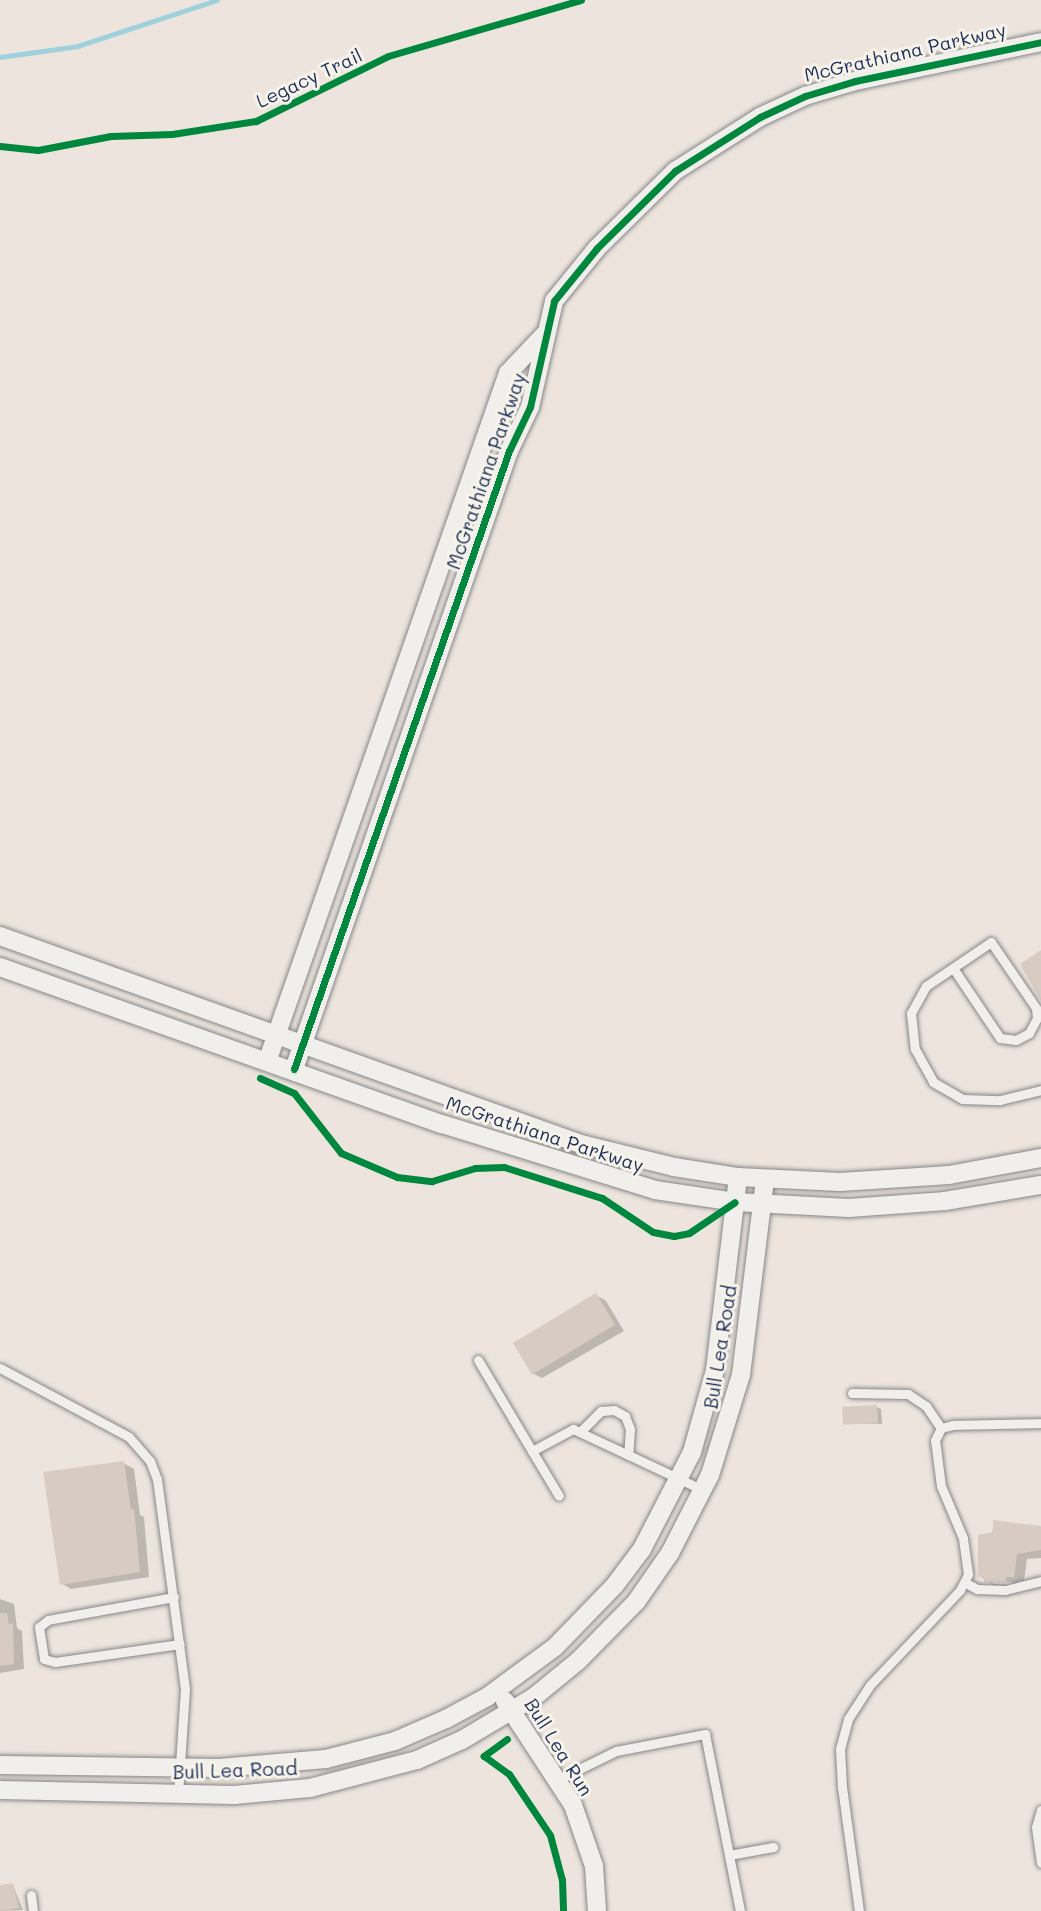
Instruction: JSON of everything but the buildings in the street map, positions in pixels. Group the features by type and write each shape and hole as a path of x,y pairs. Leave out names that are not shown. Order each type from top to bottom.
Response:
{"street":[{"name":"McGrathiana Parkway","path":"294,1069 509,451 530,407 544,335 554,301 597,248 675,171 738,129 805,96 1041,43"},
{"name":"McGrathiana Parkway","path":"268,1059 508,373 544,335"},
{"name":"McGrathiana Parkway","path":"0,936 582,1144 738,1177 765,1180 903,1180 1041,1158"},
{"name":"McGrathiana Parkway","path":"0,967 600,1177 735,1202 762,1204 882,1206 1035,1188"},
{"name":"Bull Lea Road","path":"0,1765 181,1768 295,1764 364,1750 446,1719 497,1690 555,1647 615,1585 680,1480 715,1370 738,1177"},
{"name":"Bull Lea Road","path":"0,1790 271,1793 350,1780 428,1755 513,1711 578,1661 636,1602 670,1553 703,1490 741,1375 765,1180"},
{"name":"Bull Lea Run","path":"497,1690 573,1805 594,1866 597,1911"}],"lane":[{"path":"953,968 1000,1038 1016,1040 1029,1033 1037,1018 1036,1008 991,942 926,986 911,1013 915,1049 933,1082 961,1099 1000,1100 1041,1090"},
{"path":"478,1360 559,1496"},
{"path":"0,1368 140,1446 157,1479 185,1689 178,1794"},
{"path":"852,1393 908,1394 926,1406 941,1428 935,1452 941,1486 963,1538 966,1583 870,1685 848,1719 840,1749 842,1787 859,1911"},
{"path":"580,1432 601,1411 614,1410 625,1416 630,1429 628,1455"},
{"path":"941,1428 1041,1423"},
{"path":"532,1451 569,1430 580,1432 703,1490"},
{"path":"966,1583 977,1589 1005,1590 1041,1581"},
{"path":"174,1597 48,1620 38,1627 44,1659 55,1662 180,1644"},
{"path":"557,1780 616,1751 705,1734 740,1911"},
{"path":"1041,1810 1036,1827 1041,1863"},
{"path":"729,1856 774,1847"},
{"path":"31,1895 33,1911"}],"waterway":[{"path":"0,57 78,46 217,0"}],"cycle path":[{"name":"Legacy Trail","path":"0,146 38,150 111,136 172,134 256,121 388,56 581,0"},
{"path":"294,1069 509,451 530,407 554,301 597,248 675,171 760,117 805,96 855,81 1041,42"},
{"path":"260,1078 294,1093 341,1153 397,1177 432,1181 475,1168 504,1167 602,1198 653,1232 674,1236 689,1233 735,1202"},
{"path":"507,1739 484,1756 509,1774 550,1835 562,1880 563,1911"}]}
